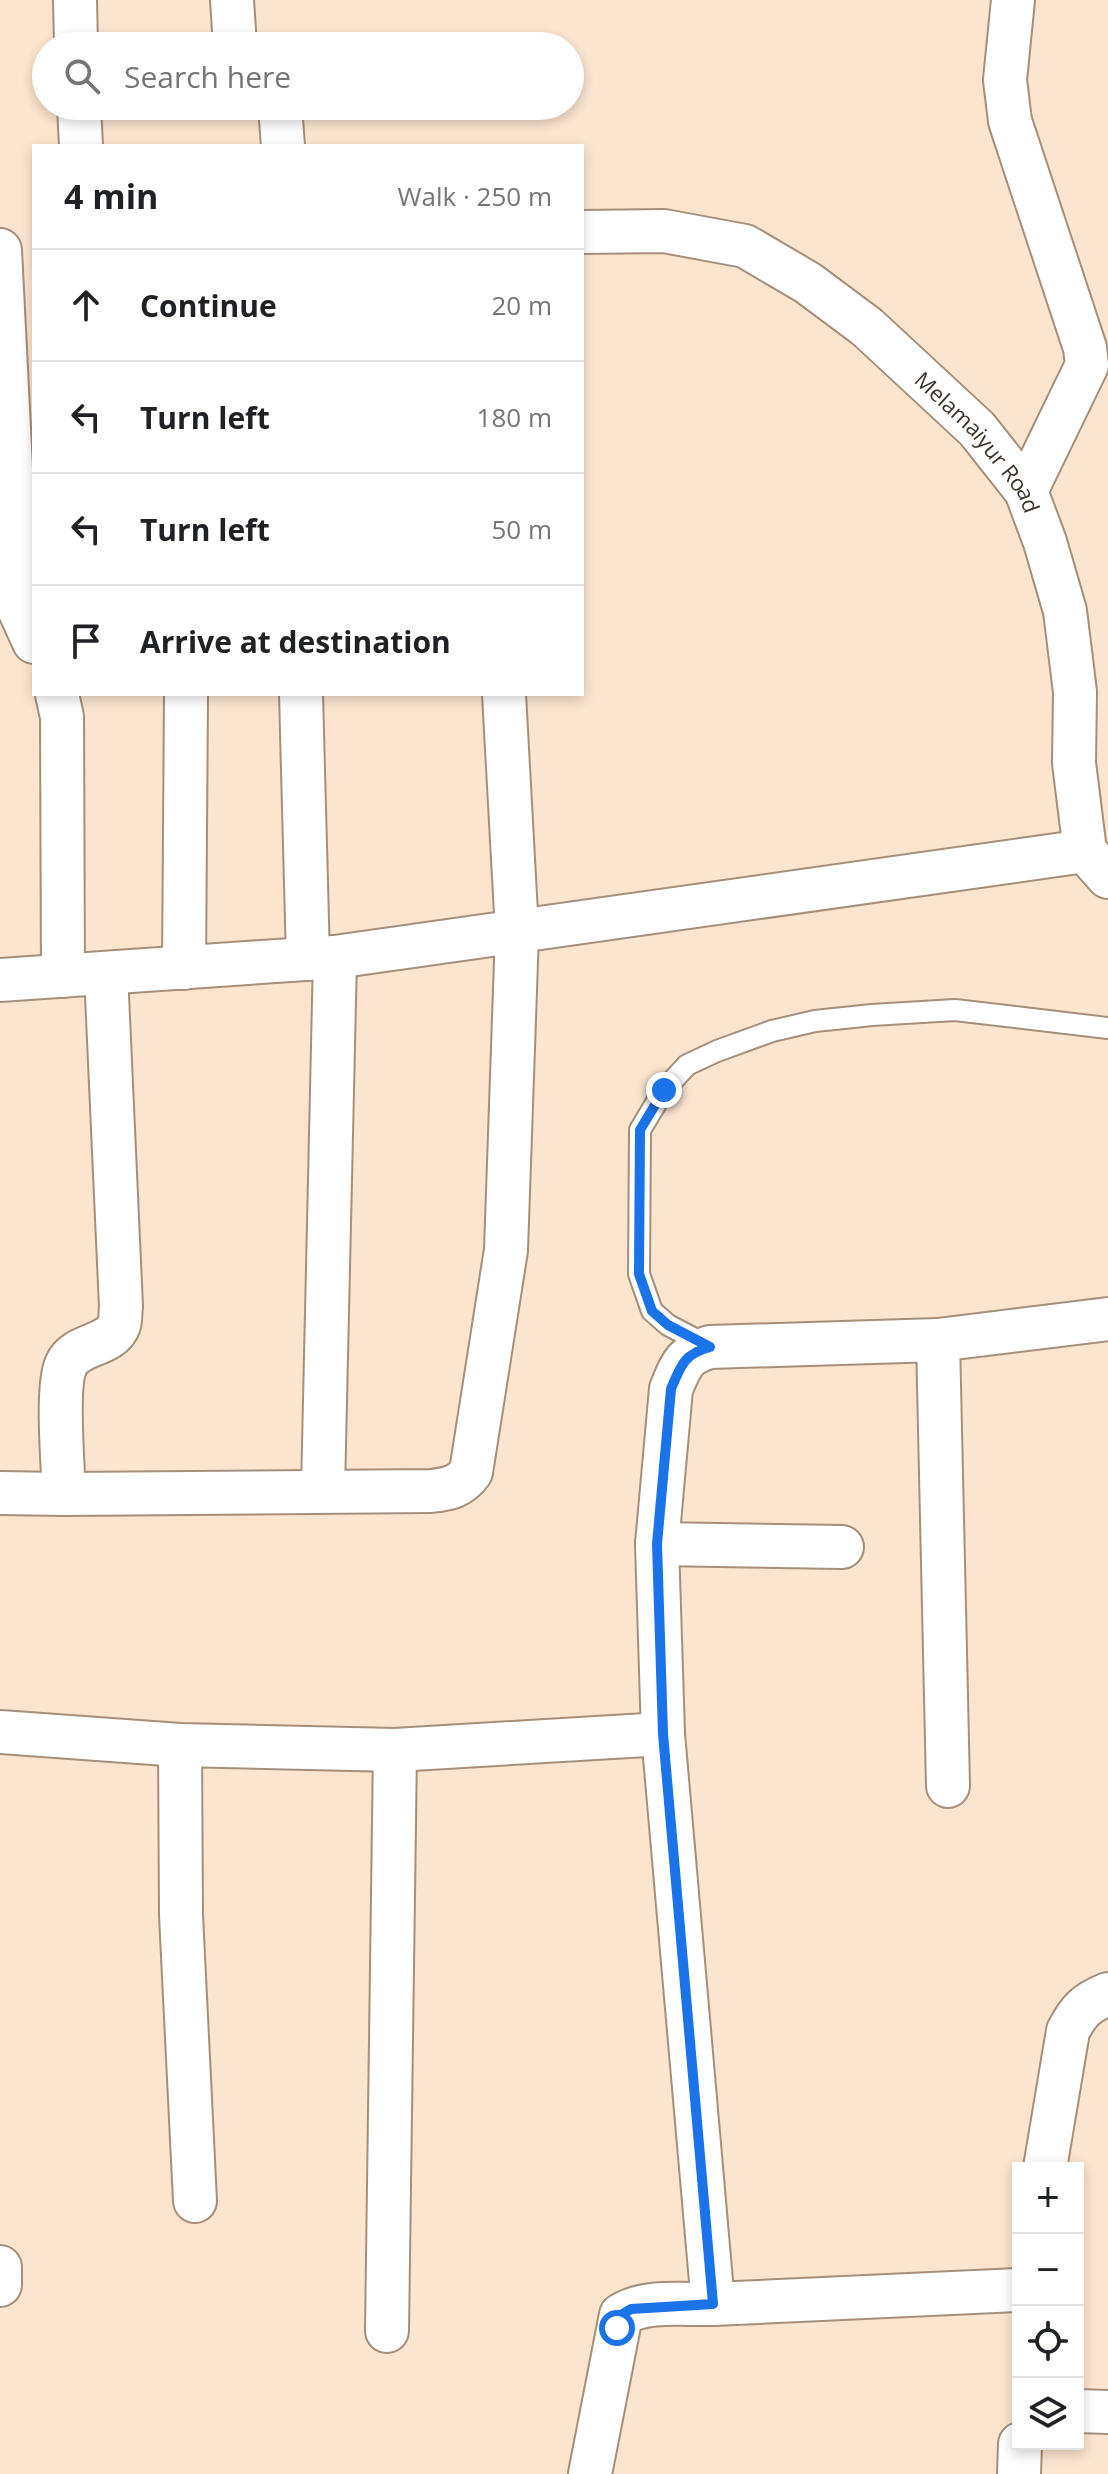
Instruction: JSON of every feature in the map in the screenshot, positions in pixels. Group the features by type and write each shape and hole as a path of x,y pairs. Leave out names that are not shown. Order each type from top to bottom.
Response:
{"street":[{"path":"75,0 76,32"},
{"path":"232,0 234,32"},
{"path":"1013,0 1005,80 1010,121 1085,348 1087,365 1026,491"},
{"path":"80,120 81,144"},
{"path":"281,120 283,144"},
{"name":"Melamaiyur Road","path":"584,232 664,231 745,246 808,283 867,327 977,429 1026,491 1065,611 1075,692 1074,763 1097,864"},
{"path":"32,248 0,250 18,607 32,638"},
{"path":"57,696 62,717 63,976"},
{"path":"184,968 186,696"},
{"path":"301,696 322,958 323,1490"},
{"path":"0,1493 440,1490 463,1482 471,1472 506,1250 517,932 504,696"},
{"path":"0,980 322,958 1097,864"},
{"path":"64,1494 61,1383 66,1363 78,1350 107,1338 119,1326 121,1307 106,973"},
{"path":"713,2304 663,1734 657,1544 671,1389 691,1352 710,1347 938,1340 1108,1319"},
{"path":"938,1340 948,1786"},
{"path":"657,1544 842,1547"},
{"path":"0,1732 180,1745 395,1750 663,1734"},
{"path":"180,1745 181,1915 195,2201"},
{"path":"387,2331 395,1750"},
{"path":"1046,2162 1068,2031 1078,2012 1108,1994"},
{"path":"0,2267 0,2285"},
{"path":"590,2474 621,2315 631,2309 1012,2290"},
{"path":"1084,2411 1108,2412"},
{"path":"1019,2474 1020,2450"}],"lane":[{"path":"710,1347 668,1325 652,1311 639,1274 640,1130 664,1090 687,1065 772,1031 815,1021 872,1015 955,1010 1108,1028"}],"route":[{"path":"617,2328 621,2315 631,2309 713,2304 663,1734 657,1544 671,1389 691,1352 710,1347 668,1325 652,1311 639,1274 640,1130 664,1090"}]}
